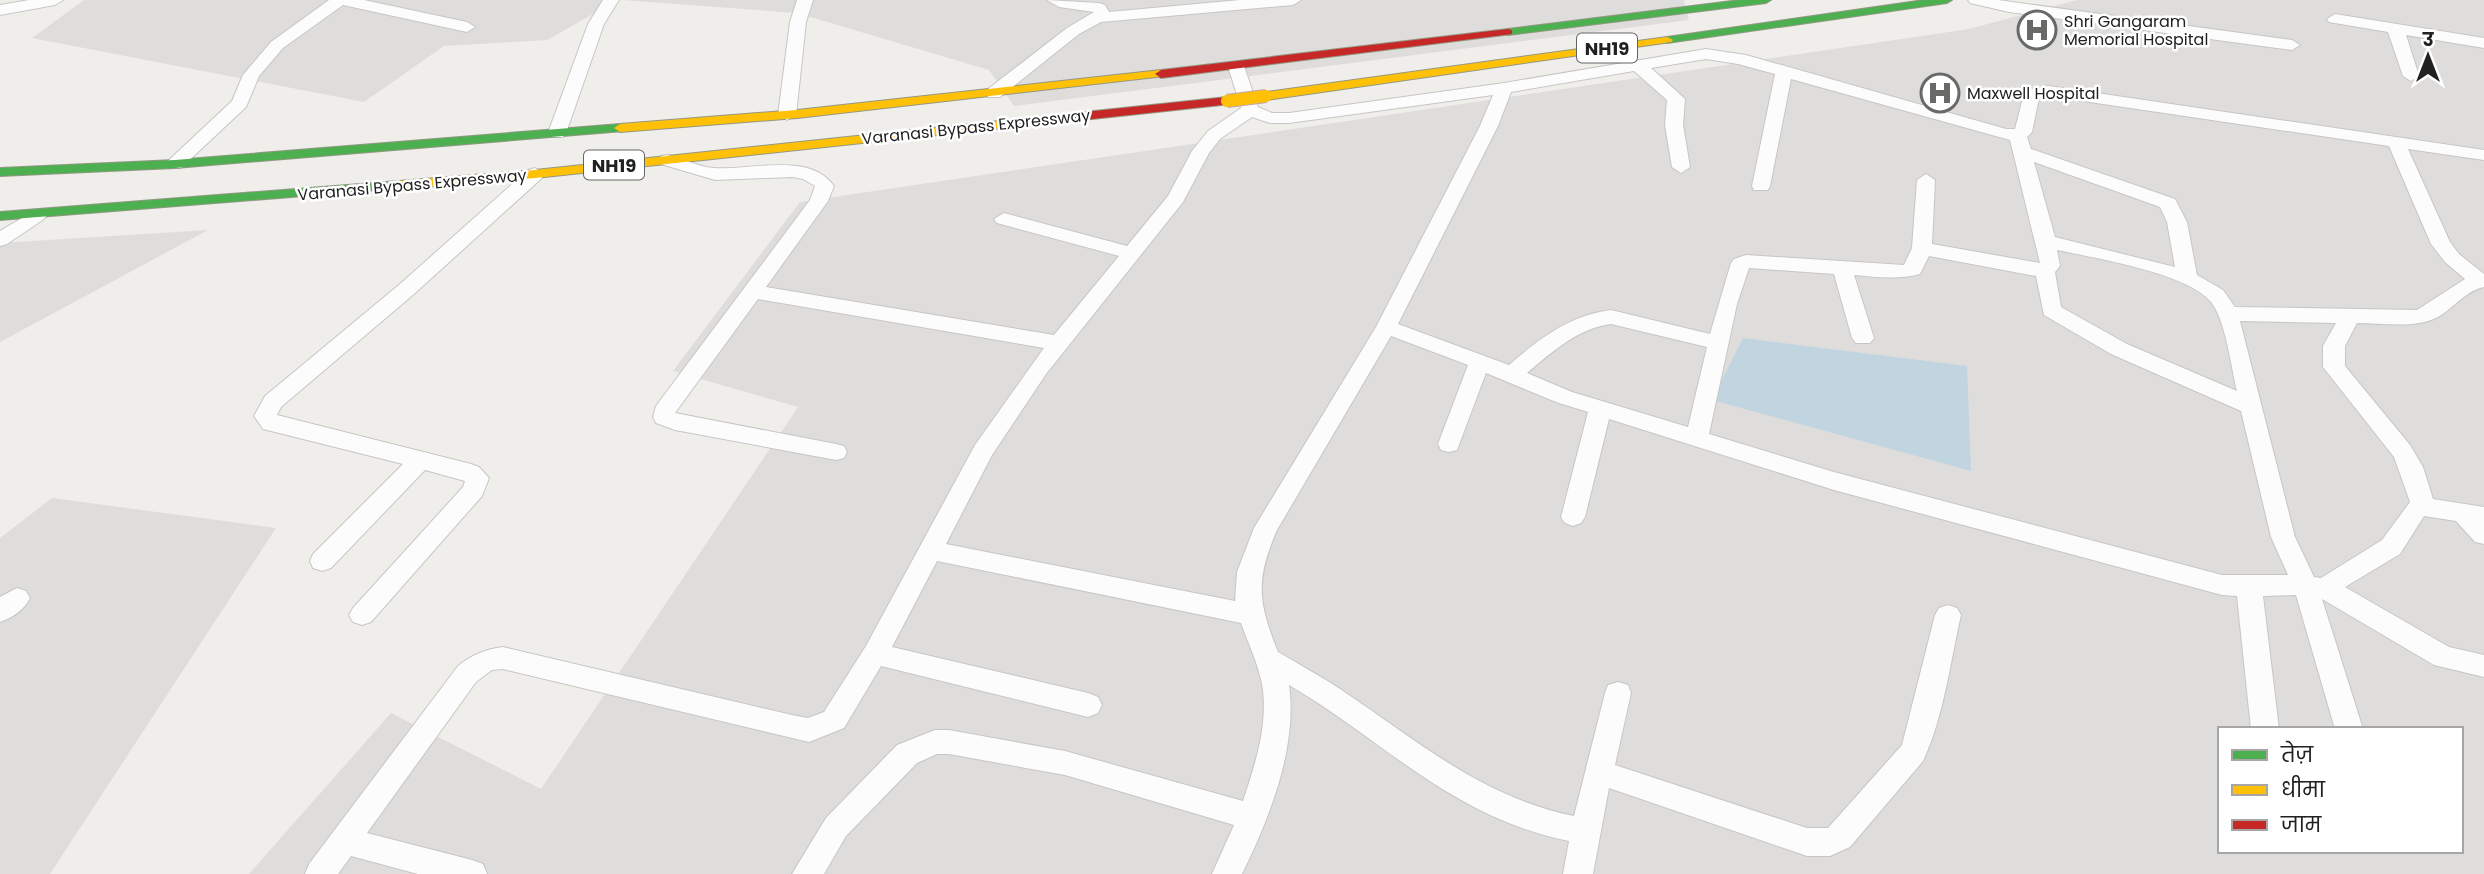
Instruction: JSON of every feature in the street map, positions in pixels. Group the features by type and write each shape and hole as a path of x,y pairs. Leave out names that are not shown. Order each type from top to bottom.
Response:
{"main road":[{"path":"0,172 175,164 787,115 1236,66 1766,0"},
{"name":"Varanasi Bypass Expressway","path":"0,216 535,174 667,160 1265,90 1948,0"},
{"name":"Varanasi Bypass Expressway","path":"1265,90 1782,6"},
{"name":"Varanasi Bypass Expressway","path":"746,135 1226,94"}],"street":[{"path":"0,10 55,0"},
{"path":"175,164 240,103 251,75 277,46 340,0 467,27"},
{"path":"557,133 596,24 611,0"},
{"path":"787,115 798,22 805,0"},
{"path":"1037,0 1056,0 1065,4 1099,8 1102,17"},
{"path":"993,93 1073,31 1102,17 1192,5 1293,0"},
{"path":"1976,0 2009,7 2292,45"},
{"path":"2335,19 2484,43"},
{"path":"2395,28 2411,76"},
{"path":"1250,110 1270,118 1289,118 1504,88 1706,54 1740,59 2020,144 2168,203 2177,222 2187,278"},
{"path":"1637,65 1676,99 1674,125 1681,167"},
{"path":"1236,66 1250,110"},
{"path":"1760,186 1784,73"},
{"path":"1227,874 1250,816 1275,738 1277,695 1269,660 1246,591 1250,563 1266,528 1385,327 1489,126 1504,88"},
{"path":"1922,250 2045,270 2050,267 2046,241 2020,144 2031,94 2049,91 2484,155"},
{"path":"320,874 467,674 491,658 503,658 809,730 823,727 834,720 875,654 983,451 1058,343 1176,198 1201,151 1214,135 1250,110"},
{"path":"2396,142 2441,244 2452,258 2482,281"},
{"path":"667,160 711,174 811,173 823,181 825,186 819,201 664,412 664,417 836,452"},
{"path":"362,615 474,490 477,478 471,473 271,423 265,416 273,402 407,289 535,174"},
{"path":"1697,437 1727,304 1741,263 1752,259 1842,268 1913,270 1918,253 1922,250 1926,180"},
{"path":"0,240 37,215"},
{"path":"1004,219 1132,253"},
{"path":"2046,241 2199,282 2215,295 2227,314 2283,537 2315,586 2349,727"},
{"path":"1842,268 1863,338"},
{"path":"2045,270 2051,310 2119,349 2251,406"},
{"path":"2227,314 2426,315 2434,313 2457,289 2482,281"},
{"path":"752,291 1058,343"},
{"path":"2350,316 2334,346 2334,367 2351,392 2397,443 2411,467 2424,507"},
{"path":"1511,374 1553,341 1602,317 1718,343"},
{"path":"1385,327 1480,361 1564,397 1834,481 2222,585 2249,588 2283,583 2315,586 2443,657 2484,666"},
{"path":"1449,444 1480,361"},
{"path":"1573,517 1600,408"},
{"path":"322,561 421,460"},
{"path":"2315,586 2377,558 2394,545 2412,513 2424,507 2473,514 2484,535"},
{"path":"929,550 1252,615"},
{"path":"2249,588 2265,727"},
{"path":"1599,772 1766,831 1807,842 1830,842 1840,837 1913,752 1921,730 1948,615"},
{"path":"875,654 1088,705"},
{"path":"1269,660 1341,704 1430,770 1460,788 1528,820 1586,831"},
{"path":"1578,874 1618,693"},
{"path":"807,874 836,827 907,754 935,742 949,742 1065,763 1250,816"},
{"path":"344,841 472,874"}],"shaded area":[{"path":"84,0 618,0 547,40 444,46 364,102 32,38"},
{"path":"622,0 1684,0 1689,20 1014,106 989,70 797,13"},
{"path":"2077,0 2484,0 2484,874 249,874 391,713 541,789 798,407 673,371 800,202 1969,29"},
{"path":"208,230 0,342 0,243"},
{"path":"52,498 276,528 50,874 0,874 0,538"}],"water":[{"path":"1743,338 1967,366 1971,471 1712,400"}],"traffic: fast":[{"path":"1508,32 1766,0"},
{"path":"1667,40 1947,0"},
{"path":"0,172 175,164 620,128"},
{"path":"0,216 399,185"}],"traffic: slow":[{"path":"1266,96 1667,40"},
{"path":"620,128 797,114 1161,74"},
{"path":"1227,101 1266,96"},
{"path":"399,185 535,174 1008,124"}],"traffic: jam":[{"path":"1161,74 1508,32"},
{"path":"1008,124 1227,101"}],"place":[{"name":"Shri Gangaram Memorial Hospital","path":"2037,30"},
{"name":"Maxwell Hospital","path":"1940,93"}]}
